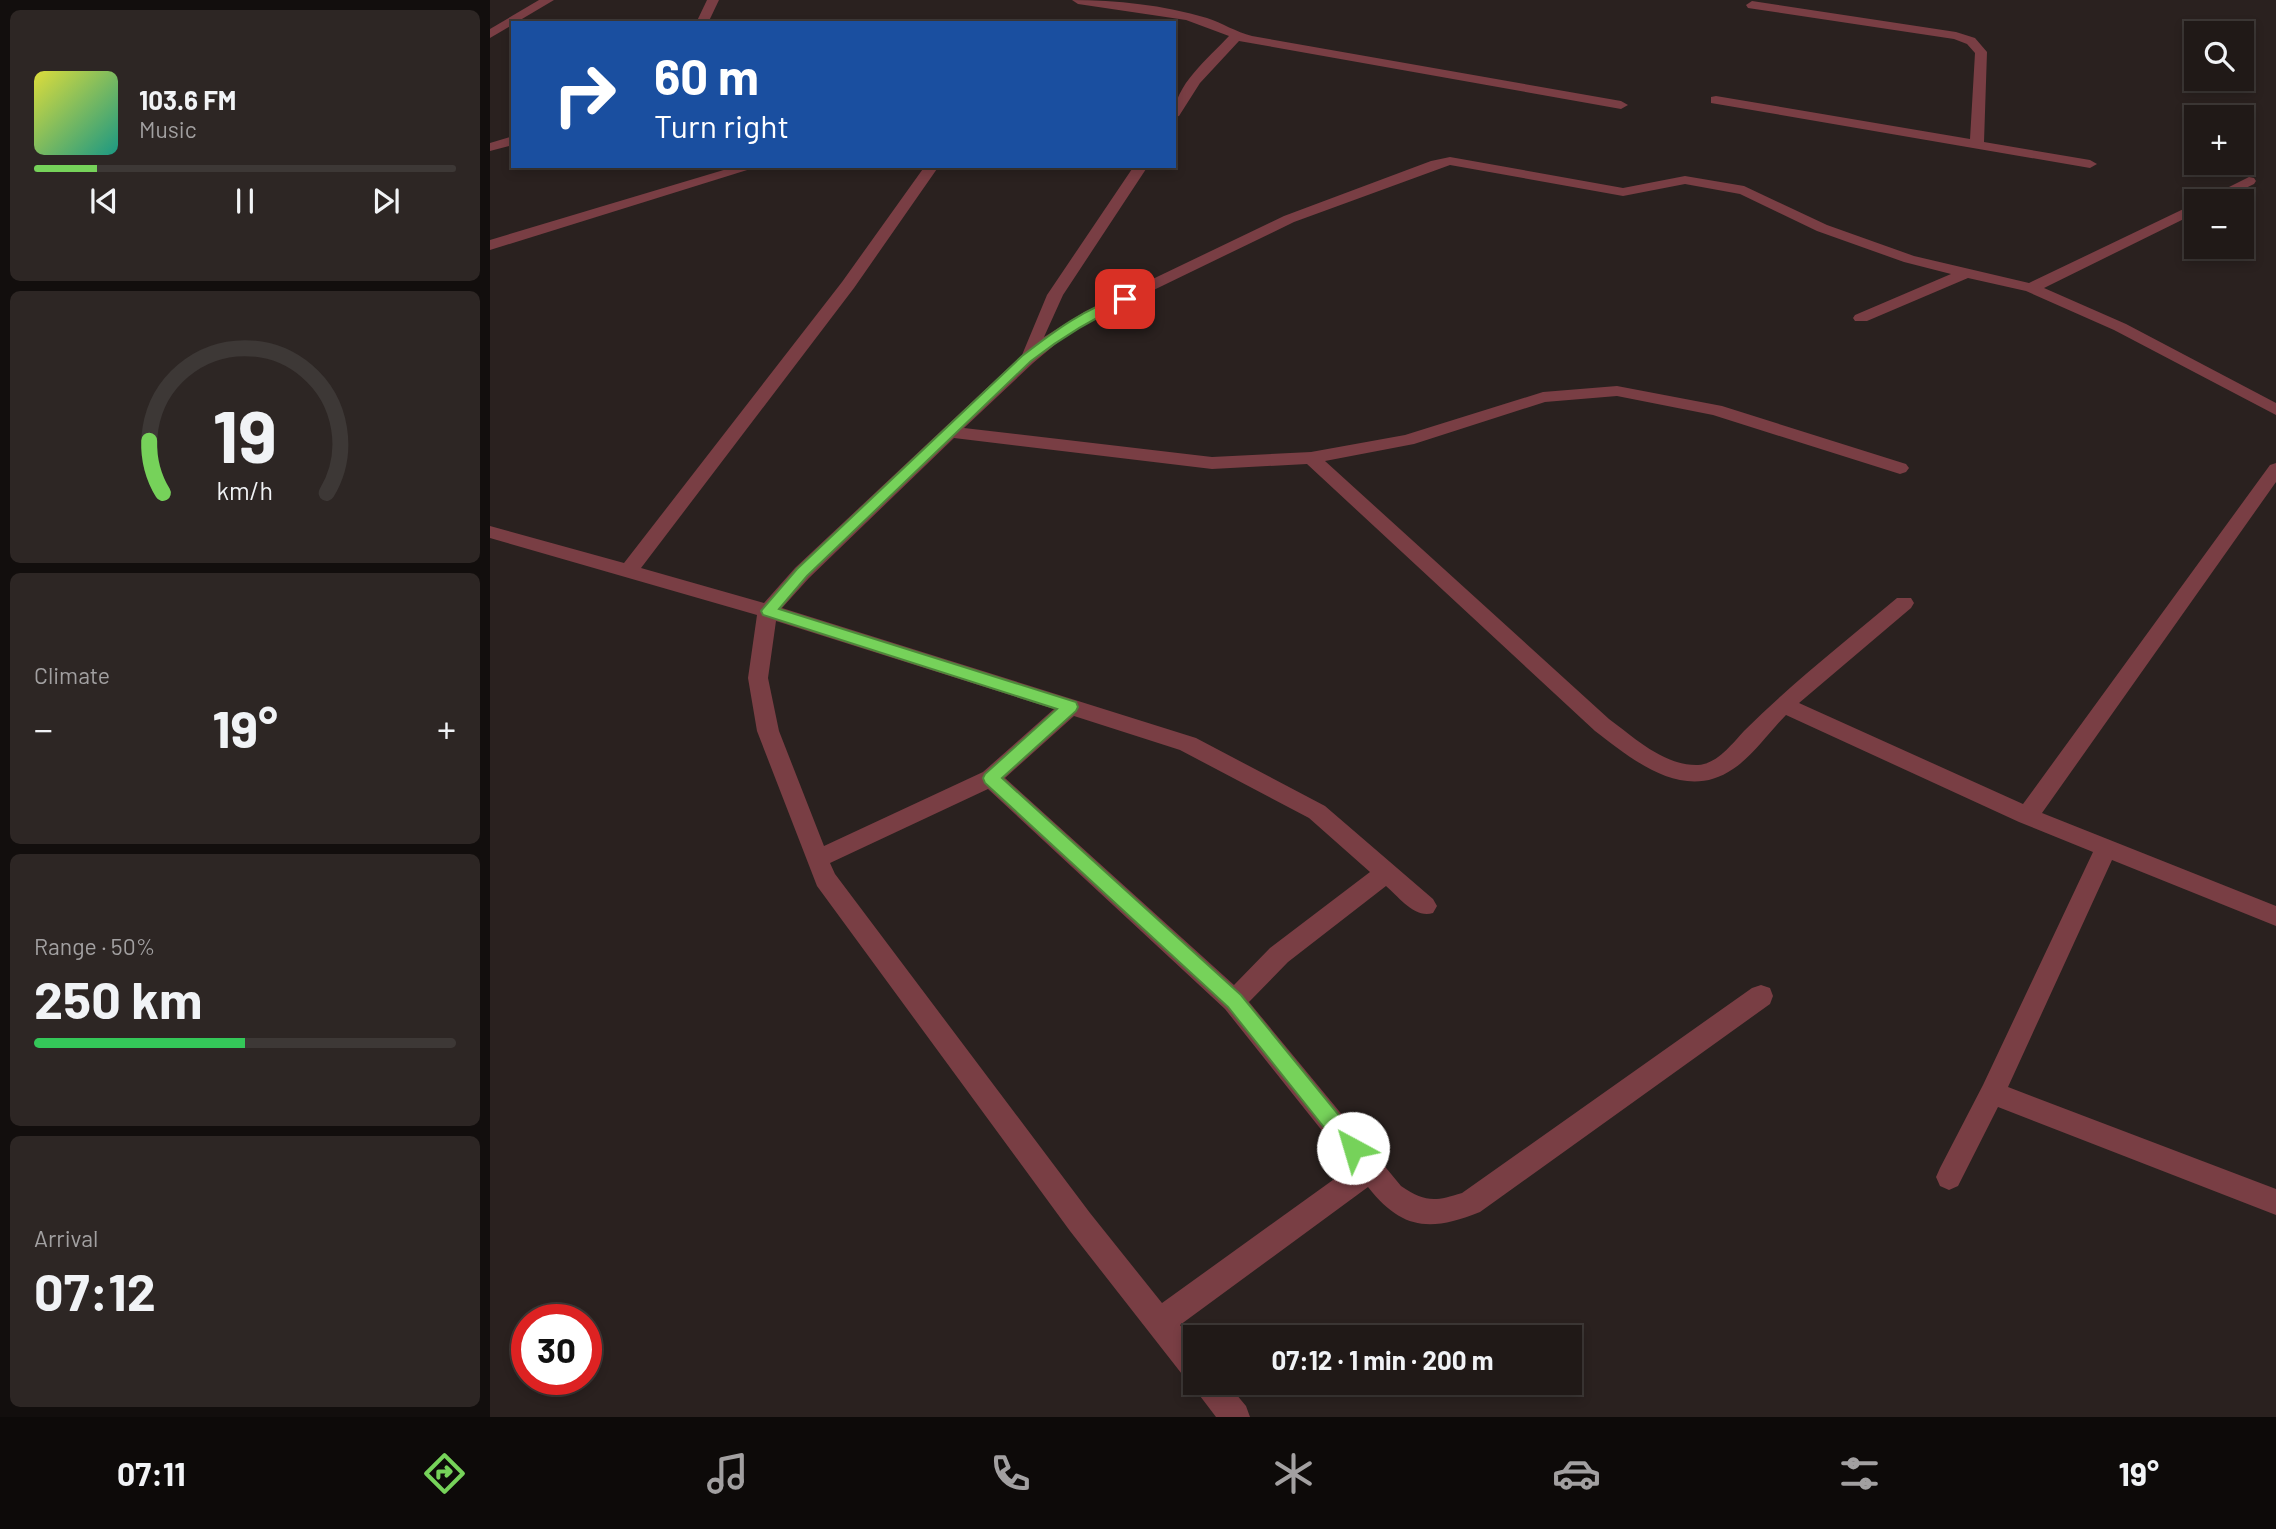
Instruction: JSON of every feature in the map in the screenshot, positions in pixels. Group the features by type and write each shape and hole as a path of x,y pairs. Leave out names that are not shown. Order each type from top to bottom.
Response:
{"street":[{"path":"512,21 548,0"},
{"path":"703,21 713,0"},
{"path":"1078,0 1204,21 1236,36 1621,105"},
{"path":"1752,5 1938,33 1970,41 1981,52 1977,144"},
{"path":"490,34 511,22"},
{"path":"1176,110 1195,81 1236,36"},
{"path":"1716,100 2090,164"},
{"path":"492,144 511,140"},
{"path":"1183,1353 1080,1222 833,890 817,859 768,731 758,678 768,611 802,573 1027,359 1057,335 1091,314 1289,219 1450,161 1623,192 1685,180 1724,185 1763,198 1822,228 1909,259 2031,288 2120,327 2271,402"},
{"path":"490,246 746,168"},
{"path":"628,571 848,285 931,168"},
{"path":"1027,359 1055,295 1140,168"},
{"path":"2233,189 2249,181"},
{"path":"2031,288 2184,213"},
{"path":"1861,318 1968,272"},
{"path":"949,432 1213,463 1311,458 1408,440 1543,397 1617,391 1666,398 1716,410 1900,468"},
{"path":"1311,458 1592,716 1643,756 1674,771 1702,774 1726,763 1783,705 1904,603"},
{"path":"2028,816 2276,469"},
{"path":"490,532 768,611 1188,744 1317,812 1425,906"},
{"path":"1783,705 2028,816 2276,916"},
{"path":"817,859 991,778 1070,707"},
{"path":"991,778 1234,1001 1391,1195 1415,1211 1437,1214 1470,1203 1761,996"},
{"path":"1949,1177 1992,1093 2106,848"},
{"path":"1234,1001 1279,955 1386,873"},
{"path":"1992,1093 2276,1202"},
{"path":"1159,1323 1370,1169"},
{"path":"1217,1395 1235,1417"}],"route":[{"path":"1125,299 1091,314 1057,335 1027,359 802,573 768,611 1070,707 991,778 1234,1001 1353,1148"}]}
